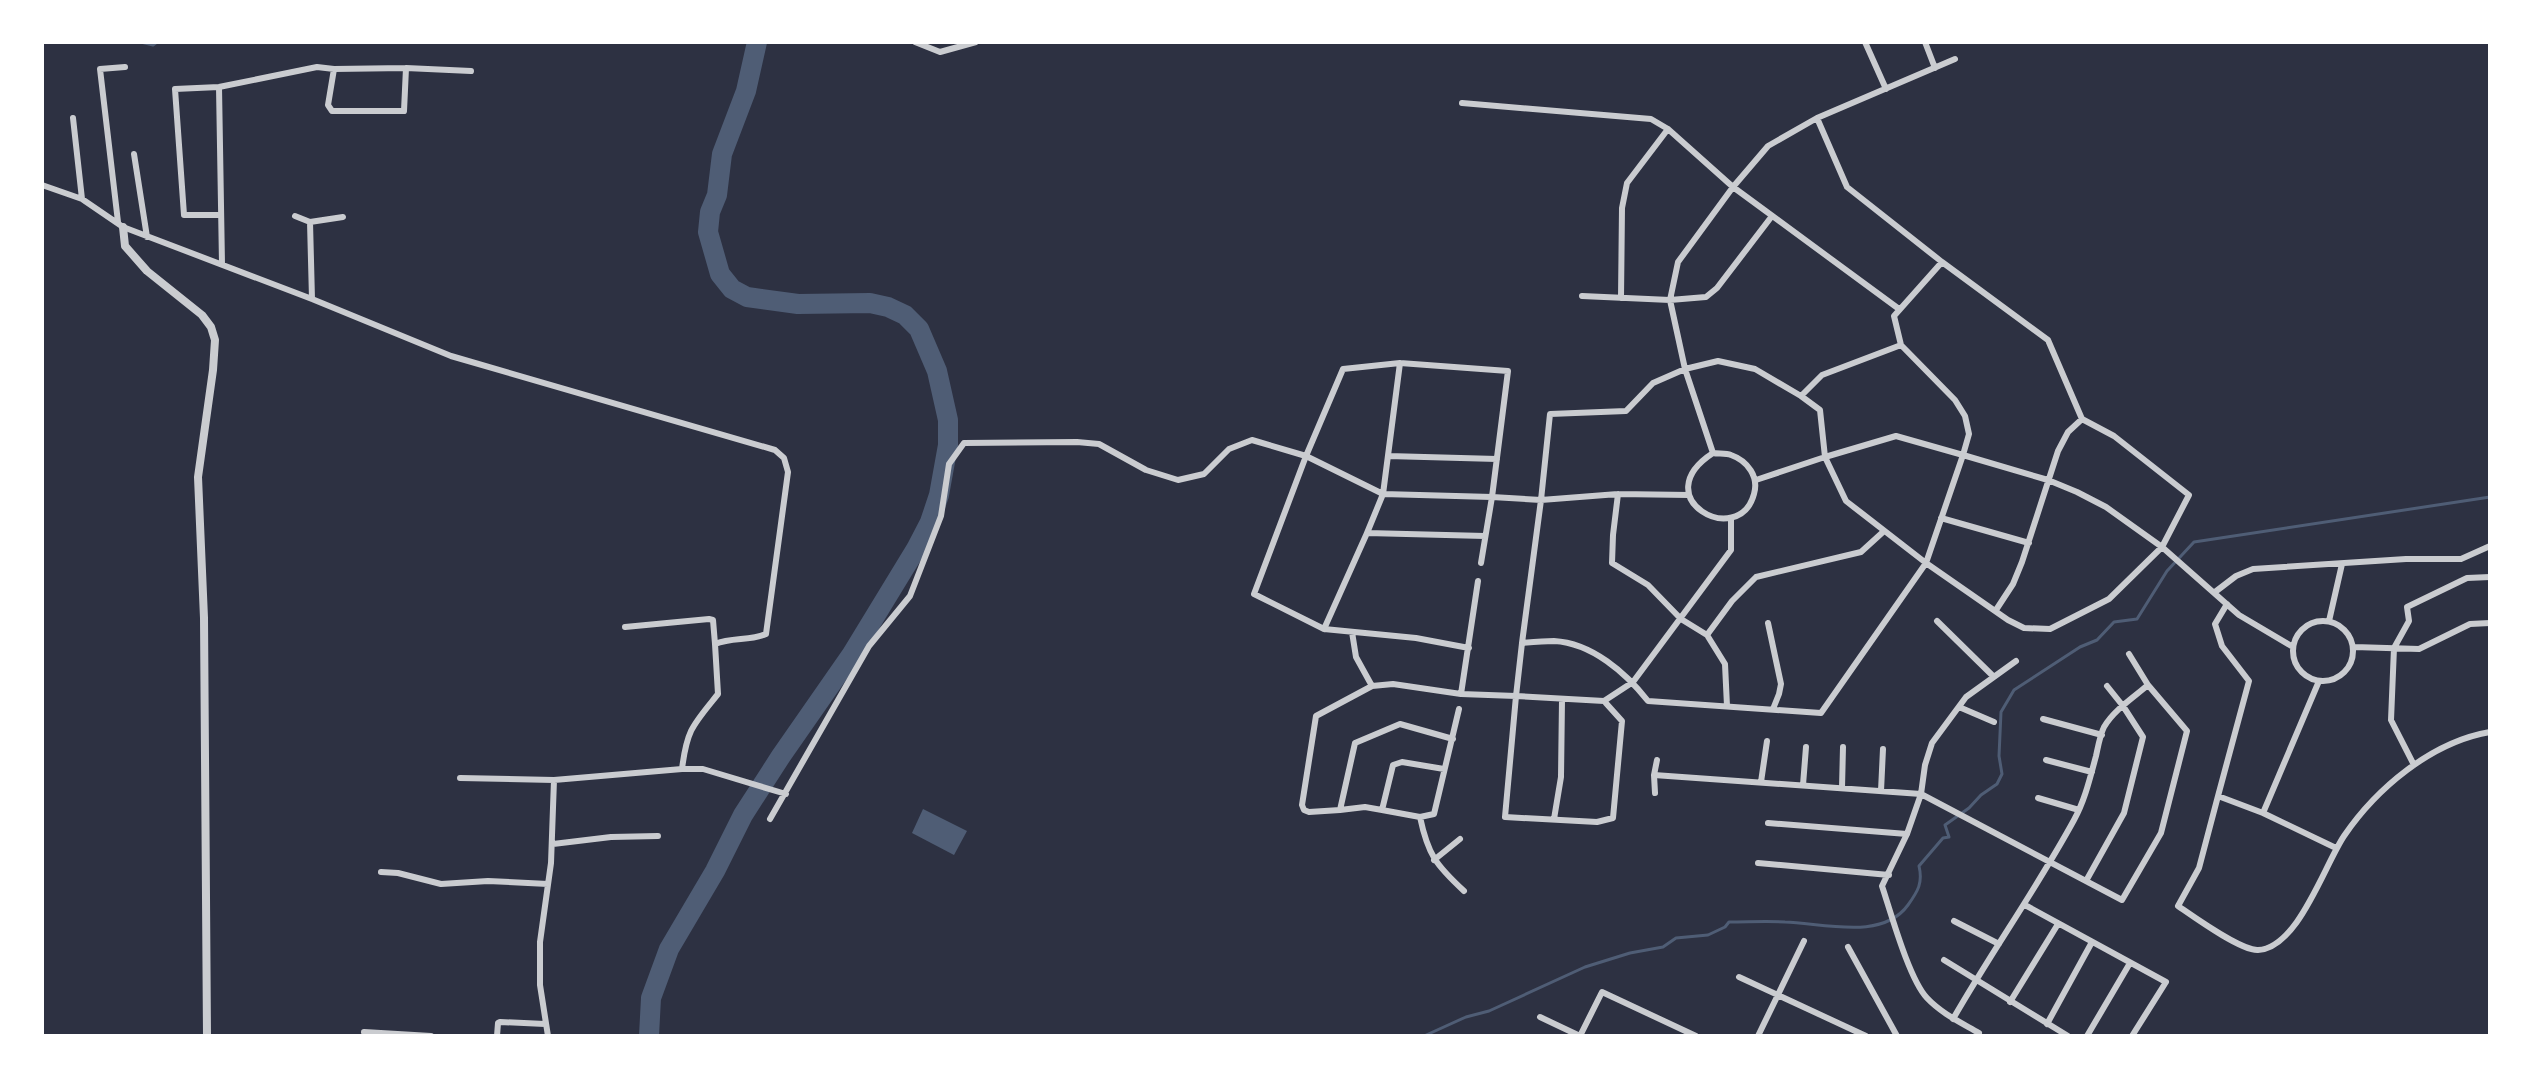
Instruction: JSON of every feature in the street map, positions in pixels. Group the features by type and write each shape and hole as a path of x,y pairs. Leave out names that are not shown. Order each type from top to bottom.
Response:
{"street":[{"path":"915,42 940,52 974,42"},
{"path":"1865,42 1886,89"},
{"path":"1925,42 1935,68"},
{"path":"1713,453 1685,369 1670,300 1678,262 1733,187 1768,146 1817,118 1955,59"},
{"path":"125,67 100,69 125,246 147,271 202,315 211,327 215,340 198,477 204,618 207,1036"},
{"path":"221,215 184,215 175,89 219,87 317,67 471,71"},
{"path":"334,69 328,105 332,111 404,111 406,68"},
{"path":"219,87 222,264"},
{"path":"1462,103 1651,119 1668,129 1733,187 1899,309"},
{"path":"73,118 82,199"},
{"path":"1604,701 1622,721 1613,818 1597,822 1505,817 1516,696 1550,414 1626,411 1653,383 1685,369 1718,361 1755,369 1820,410 1825,457 1846,501 1926,563 2024,628 2050,629 2109,599 2162,547 2189,495 2114,436 2082,419 2048,340 1847,187 1817,118"},
{"path":"1621,298 1622,208 1627,183 1668,129"},
{"path":"134,154 147,237"},
{"path":"42,185 82,199 120,225 147,237 312,299 451,356 775,450 784,458 788,472 766,634 715,644"},
{"path":"295,216 310,222 343,217"},
{"path":"1582,296 1670,300 1706,297 1717,288 1772,216"},
{"path":"310,222 312,299"},
{"path":"1522,643 1557,641 1593,651 1633,682 1648,701 1821,713 1926,563 1969,434 1965,416 1955,400 1901,345 1894,316 1942,262"},
{"path":"1801,396 1822,375 1901,345"},
{"path":"1324,629 1383,494 1400,363"},
{"path":"1469,648 1416,638 1324,629 1254,594 1306,456 1343,369 1400,363 1508,371 1481,563"},
{"path":"1996,610 2013,584 2063,441 2082,419"},
{"path":"1756,480 1896,436 2048,480 2106,507 2162,547 2239,615 2293,647"},
{"path":"770,819 869,646 910,596 941,516 949,464 964,443 1099,444 1146,470 1178,480 1204,474 1229,449 1252,440 1306,456 1383,494 1541,500 1618,494 1689,495"},
{"path":"1713,453 1731,454 1749,466 1756,480 1754,496 1746,510 1731,518 1712,518 1698,511 1689,495 1689,477 1698,463 1713,453"},
{"path":"1388,456 1497,459"},
{"path":"1618,494 1612,563 1648,585 1681,619 1707,635 1725,664 1727,706"},
{"path":"1459,709 1434,814 1420,817 1365,807 1304,810 1302,805 1316,716 1372,686 1393,684 1461,694 1604,701 1633,682 1731,550 1731,518"},
{"path":"1941,518 2029,543"},
{"path":"1707,635 1732,601 1756,577 1861,552 1883,532"},
{"path":"1367,533 1485,536"},
{"path":"2215,592 2236,576 2253,569 2406,559 2461,559 2490,546"},
{"path":"2329,621 2342,564"},
{"path":"2414,765 2391,720 2394,648 2409,621 2407,607 2467,578 2490,577"},
{"path":"1461,694 1478,581"},
{"path":"2227,604 2215,624 2222,646 2249,681 2199,868 2178,906 2236,943 2257,950 2278,943 2296,925 2336,848 2377,796 2414,765 2459,742 2490,732"},
{"path":"625,627 713,620 718,694 690,729 682,769"},
{"path":"1937,621 1994,677"},
{"path":"2317,621 2329,621 2347,631 2354,647 2351,664 2346,671 2330,680 2319,681 2307,676 2293,657 2296,638 2303,628 2317,621"},
{"path":"1768,623 1781,684 1773,709"},
{"path":"2354,647 2419,649 2470,624 2490,623"},
{"path":"1352,632 1356,657 1372,686"},
{"path":"1654,775 1921,794 2122,900 2161,833 2187,731 2148,685 2129,654"},
{"path":"1980,1035 1953,1019 1924,995 1902,945 1882,886 1907,834 1921,794 1932,743 1966,697 2016,661"},
{"path":"2263,813 2319,681"},
{"path":"1953,1019 2025,905 2079,810 2103,728 2148,685"},
{"path":"2086,881 2124,813 2143,737 2107,686"},
{"path":"1554,819 1561,777 1562,700"},
{"path":"1959,707 1994,722"},
{"path":"2043,719 2102,735"},
{"path":"1340,810 1355,743 1400,724 1453,739"},
{"path":"1761,782 1767,741"},
{"path":"1803,785 1806,747"},
{"path":"1842,788 1843,747"},
{"path":"1881,791 1883,749"},
{"path":"1655,793 1657,760"},
{"path":"2046,760 2092,772"},
{"path":"1382,810 1393,765 1402,762 1444,769"},
{"path":"460,778 554,780 703,769 786,794"},
{"path":"548,1036 540,985 540,942 553,844 554,780"},
{"path":"2218,796 2263,813 2336,848"},
{"path":"2038,798 2079,810"},
{"path":"1420,817 1426,844 1434,860 1464,891"},
{"path":"1768,823 1907,834"},
{"path":"553,844 611,837 658,836"},
{"path":"1434,860 1460,839"},
{"path":"1758,863 1889,875"},
{"path":"381,872 441,884 488,881 548,884"},
{"path":"2025,905 2166,982 2132,1036"},
{"path":"1954,921 1999,944"},
{"path":"2010,1002 2058,924"},
{"path":"1758,1036 1804,941"},
{"path":"2047,1024 2092,942"},
{"path":"1848,947 1897,1036"},
{"path":"1944,960 2068,1036"},
{"path":"2087,1036 2130,963"},
{"path":"1739,977 1866,1036"},
{"path":"1540,1017 1580,1036 1602,992 1696,1036"},
{"path":"497,1036 500,1022 545,1024"},
{"path":"364,1032 431,1036"}],"water":[{"path":"923,809 967,831 954,855 912,833"}],"waterway":[{"path":"141,42 153,45 157,42"},
{"path":"649,1036 651,998 669,949 715,871 743,815 852,654 916,549 939,495 948,445 948,420 937,371 919,329 905,315 870,303 798,304 747,297 732,289 720,274 708,232 710,212 717,195 722,154 746,91 757,42"},
{"path":"1424,1036 1466,1017 1489,1011 1585,967 1663,947 1676,938 1708,935 1729,922 1851,927 1883,923 1897,916 1917,891 1919,866 1943,838 1949,837 1945,825 1997,784 2002,774 1999,756 2001,712 2014,690 2080,647 2097,640 2114,622 2137,619 2167,571 2194,542 2490,497"}]}
